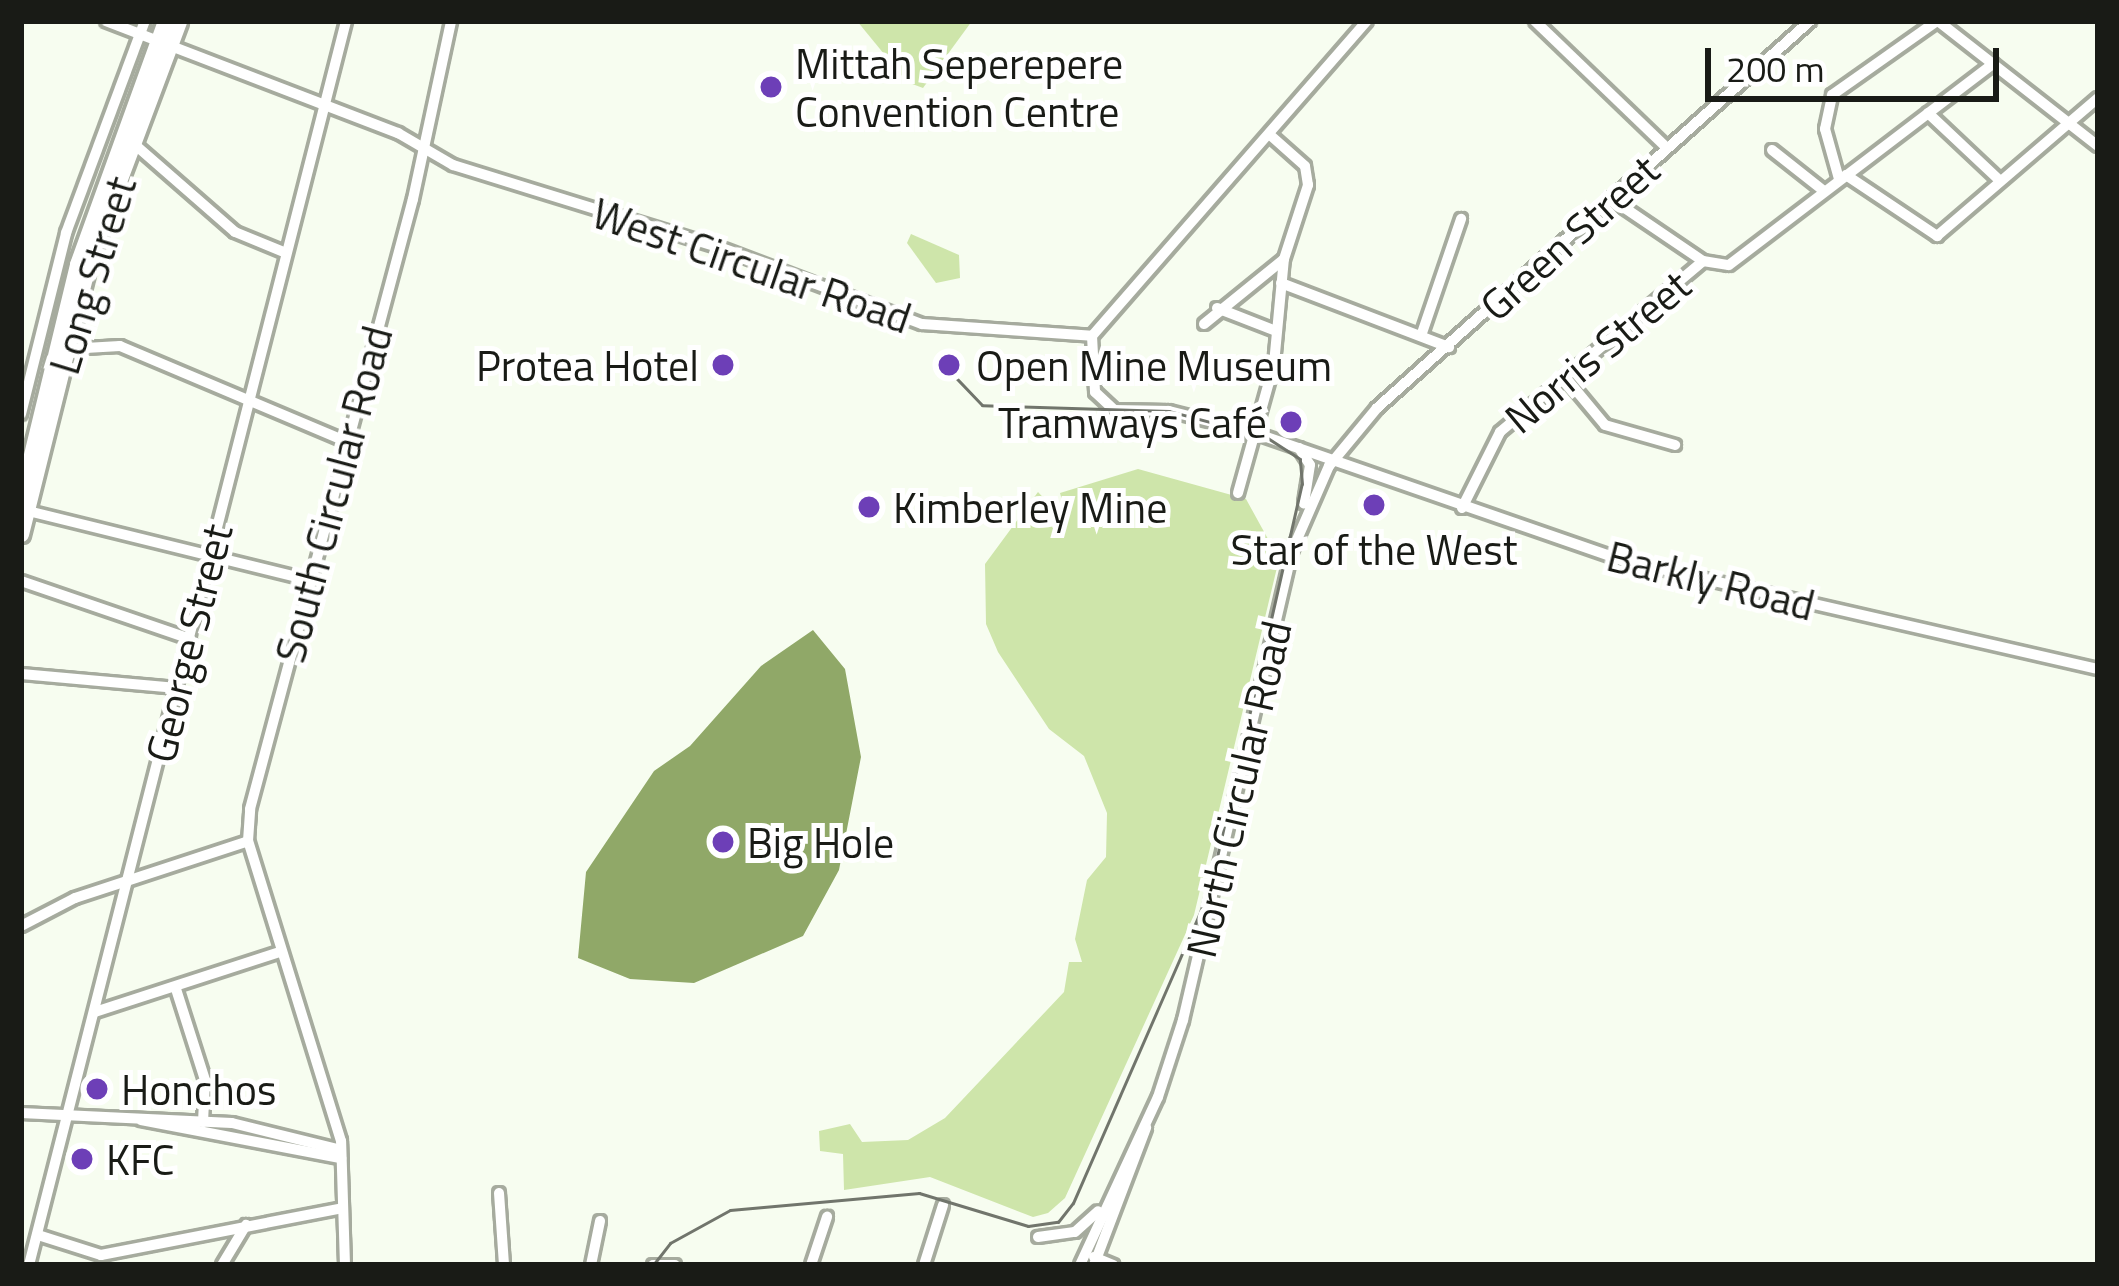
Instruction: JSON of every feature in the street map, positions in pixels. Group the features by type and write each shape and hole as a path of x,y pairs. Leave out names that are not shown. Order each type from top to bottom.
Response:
{"highway":[{"name":"Long Street","path":"24,506 162,46 165,21"},
{"name":"Long Street","path":"21,534 77,264 162,46 179,21"}],"street":[{"name":"West Circular Road","path":"106,21 326,105 423,149 922,324 1092,335"},
{"name":"Long Street","path":"21,414 25,380 66,233 145,21"},
{"name":"George Street","path":"29,1265 346,21"},
{"name":"South Circular Road","path":"248,841 255,778 423,149 452,21"},
{"path":"1092,335 1367,21"},
{"path":"1535,21 1667,148"},
{"name":"Green Street","path":"1334,459 1362,423 1810,21"},
{"path":"2098,98 2069,124 1999,180 1937,236 1842,177 1825,129 1832,95 1937,21 2069,124 2098,146"},
{"path":"1610,198 1703,261 1729,265 1993,64"},
{"path":"1928,113 1999,180"},
{"path":"1238,493 1276,331 1284,259 1309,174 1269,134"},
{"path":"133,143 236,232 286,253"},
{"path":"1772,150 1824,191"},
{"path":"1421,336 1461,219"},
{"path":"1204,324 1217,308 1284,259"},
{"name":"Norris Street","path":"1462,508 1487,447 1703,261"},
{"path":"1281,283 1449,347"},
{"path":"1217,308 1276,331"},
{"name":"Barkly Road","path":"1092,335 1094,386 1107,407 1168,411 1252,432 1622,560 2098,669"},
{"path":"68,349 120,346 346,442"},
{"path":"1565,377 1605,425 1675,445"},
{"path":"1295,542 1310,476 1298,446"},
{"name":"North Circular Road","path":"1089,1261 1147,1122 1204,945 1295,542 1334,459"},
{"path":"24,506 309,580"},
{"path":"21,581 190,639"},
{"path":"21,674 177,688"},
{"path":"21,926 128,881 248,841 341,1154 345,1265"},
{"path":"94,1012 280,952"},
{"path":"176,988 205,1080 202,1126"},
{"path":"21,1113 202,1126 341,1154"},
{"name":"North Circular Road","path":"1089,1261 1107,1201 1147,1122"},
{"path":"499,1193 504,1265"},
{"path":"1038,1237 1075,1232 1107,1201"},
{"path":"924,1265 943,1205"},
{"path":"38,1235 101,1256 342,1208"},
{"path":"811,1265 827,1216"},
{"path":"591,1265 600,1221"},
{"path":"222,1265 246,1225"},
{"path":"1089,1261 1113,1265"},
{"path":"653,1265 675,1265"}],"shaded area":[{"path":"857,21 972,21 923,88 907,82"},
{"path":"911,234 959,255 960,278 936,283 907,243"},
{"path":"1138,469 1246,499 1279,559 1194,915 1065,1198 1048,1213 1033,1217 930,1177 844,1190 843,1154 820,1151 819,1131 850,1124 862,1142 908,1140 945,1118 1064,992 1069,962 1082,962 1075,939 1087,880 1106,857 1107,813 1084,756 1049,729 998,652 986,624 985,564 1038,492 1057,512 1064,508 1060,493"},
{"path":"813,630 845,669 861,757 839,870 803,936 694,983 630,979 578,958 586,872 654,771 690,746 761,666"}],"tram line":[{"path":"653,1265 670,1243 730,1210 919,1193 1028,1226 1058,1222 1073,1203 1209,892 1302,484 1300,459 1266,437 1169,411 982,405 940,361"}],"place":[{"name":"Mittah Seperepere Convention Centre","path":"771,87"},
{"name":"Protea Hotel","path":"723,365"},
{"name":"Open Mine Museum","path":"949,365"},
{"name":"Tramways Café","path":"1291,422"},
{"name":"Star of the West","path":"1374,505"},
{"name":"Kimberley Mine","path":"869,507"},
{"name":"Big Hole","path":"723,842"},
{"name":"Honchos","path":"97,1089"},
{"name":"KFC","path":"82,1159"}]}
